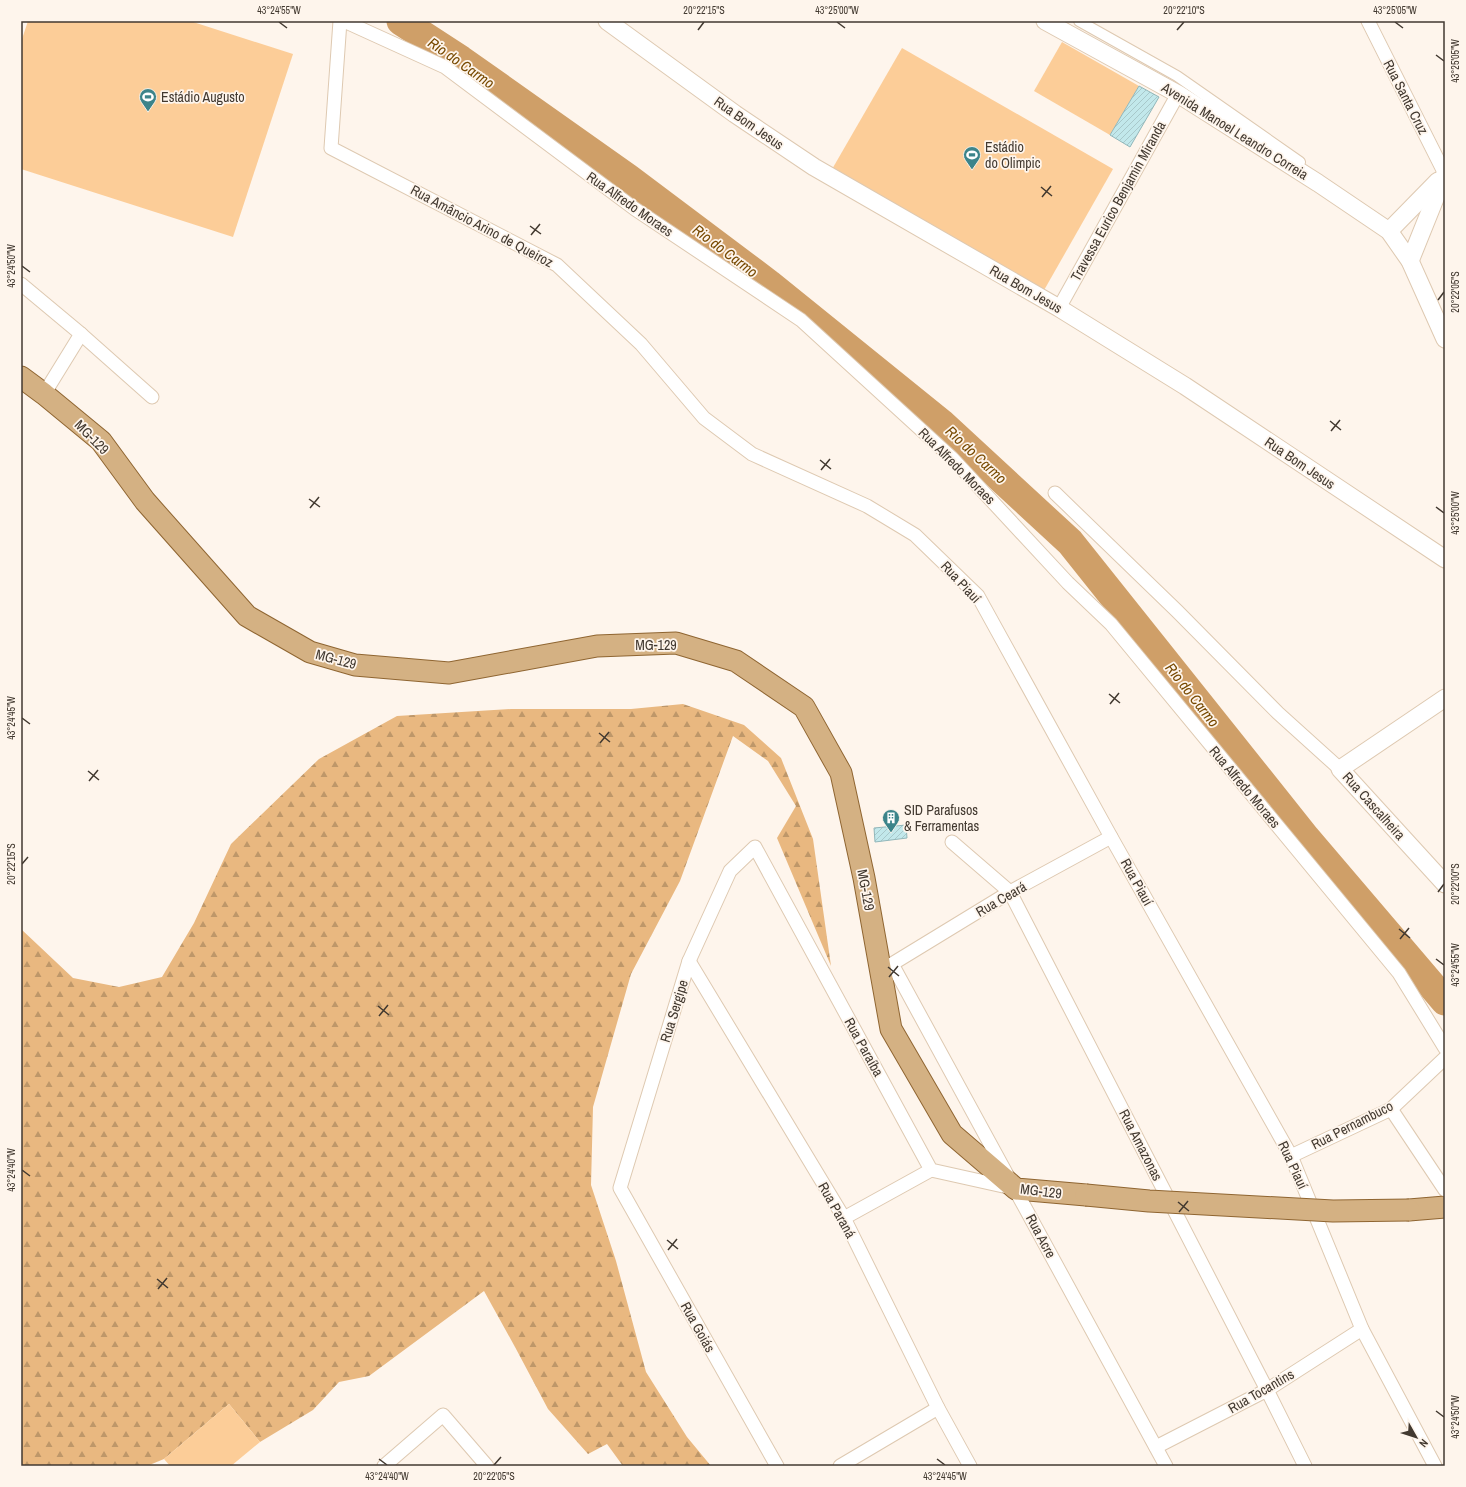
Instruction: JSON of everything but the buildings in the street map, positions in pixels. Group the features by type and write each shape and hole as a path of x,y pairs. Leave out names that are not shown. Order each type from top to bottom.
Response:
{"main road":[{"name":"MG-129","path":"21,377 101,441 145,501 248,616 310,652 355,665 449,673 597,646 676,643 736,661 804,707 841,773 864,878 891,1029 952,1134 1016,1189 1149,1202 1333,1211 1409,1210 1445,1207"}],"street":[{"name":"Rua Amâncio Arino de Queiroz","path":"340,21 331,148 557,265 641,344 704,418"},
{"name":"Rua Alfredo Moraes","path":"344,21 444,67 635,209 801,320 952,458 1068,583 1111,624 1400,974 1445,1048"},
{"name":"Rua Bom Jesus","path":"607,21 735,114 814,167 1060,308 1185,386 1445,559"},
{"name":"Avenida Manoel Leandro Correia","path":"1045,21 1178,94 1391,230 1410,261 1445,339"},
{"path":"1079,21 1178,76 1391,230 1445,174"},
{"name":"Rua Santa Cruz","path":"1368,21 1445,174"},
{"name":"Travessa Eurico Benjamin Miranda","path":"1060,308 1178,94"},
{"path":"1410,261 1445,174"},
{"path":"21,284 81,334 152,397"},
{"path":"44,394 81,334"},
{"name":"Rua Piauí","path":"704,418 752,454 867,506 915,535 978,596 1111,837 1291,1156 1362,1329 1436,1466"},
{"path":"1055,493 1177,611 1278,713 1340,769"},
{"name":"Rua Cascalheira","path":"1445,698 1340,769 1445,884"},
{"name":"Rua Ceará","path":"892,964 1010,892 1111,837"},
{"name":"Rua Amazonas","path":"952,842 1010,892 1268,1390 1305,1466"},
{"name":"Rua Sergipe","path":"620,1188 689,961 730,871 755,847"},
{"name":"Rua Paraíba","path":"755,847 931,1170"},
{"name":"Rua Paraná","path":"689,961 844,1218 938,1408 970,1466"},
{"name":"Rua Acre","path":"892,964 1166,1466"},
{"name":"Rua Pernambuco","path":"1291,1156 1391,1109 1445,1058"},
{"path":"1391,1109 1445,1190"},
{"path":"844,1218 931,1170 1016,1189"},
{"name":"Rua Goiás","path":"620,1188 777,1466"},
{"name":"Rua Tocantins","path":"1156,1447 1268,1390 1362,1329"},
{"path":"840,1466 938,1408"},
{"path":"384,1466 443,1415 487,1466"}],"green space":[{"path":"683,704 744,725 781,758 813,839 831,966 777,838 796,806 768,761 733,736 680,881 631,974 593,1107 591,1185 616,1261 646,1372 687,1437 711,1466 623,1466 607,1444 588,1454 548,1409 484,1291 369,1376 339,1382 313,1410 260,1442 229,1404 164,1459 147,1466 21,1466 21,929 73,978 119,987 162,977 194,923 231,844 319,759 397,716 511,709 631,709"}],"shaded area":[{"name":"Estádio Augusto","path":"28,21 190,21 293,54 233,237 21,169 21,42"},
{"path":"1062,42 1139,86 1110,135 1034,91"},
{"name":"Estádio do Olimpic","path":"902,48 1113,169 1043,292 831,171"},
{"path":"229,1404 260,1442 231,1466 170,1466 164,1459"}],"waterway":[{"name":"Rio do Carmo","path":"401,21 461,60 628,178 769,284 941,423 1070,542 1306,838 1445,1001"}],"place":[{"name":"Estádio Augusto","path":"148,112"},
{"name":"Estádio do Olimpic","path":"972,170"},
{"name":"SID Parafusos & Ferramentas","path":"891,833"}]}
